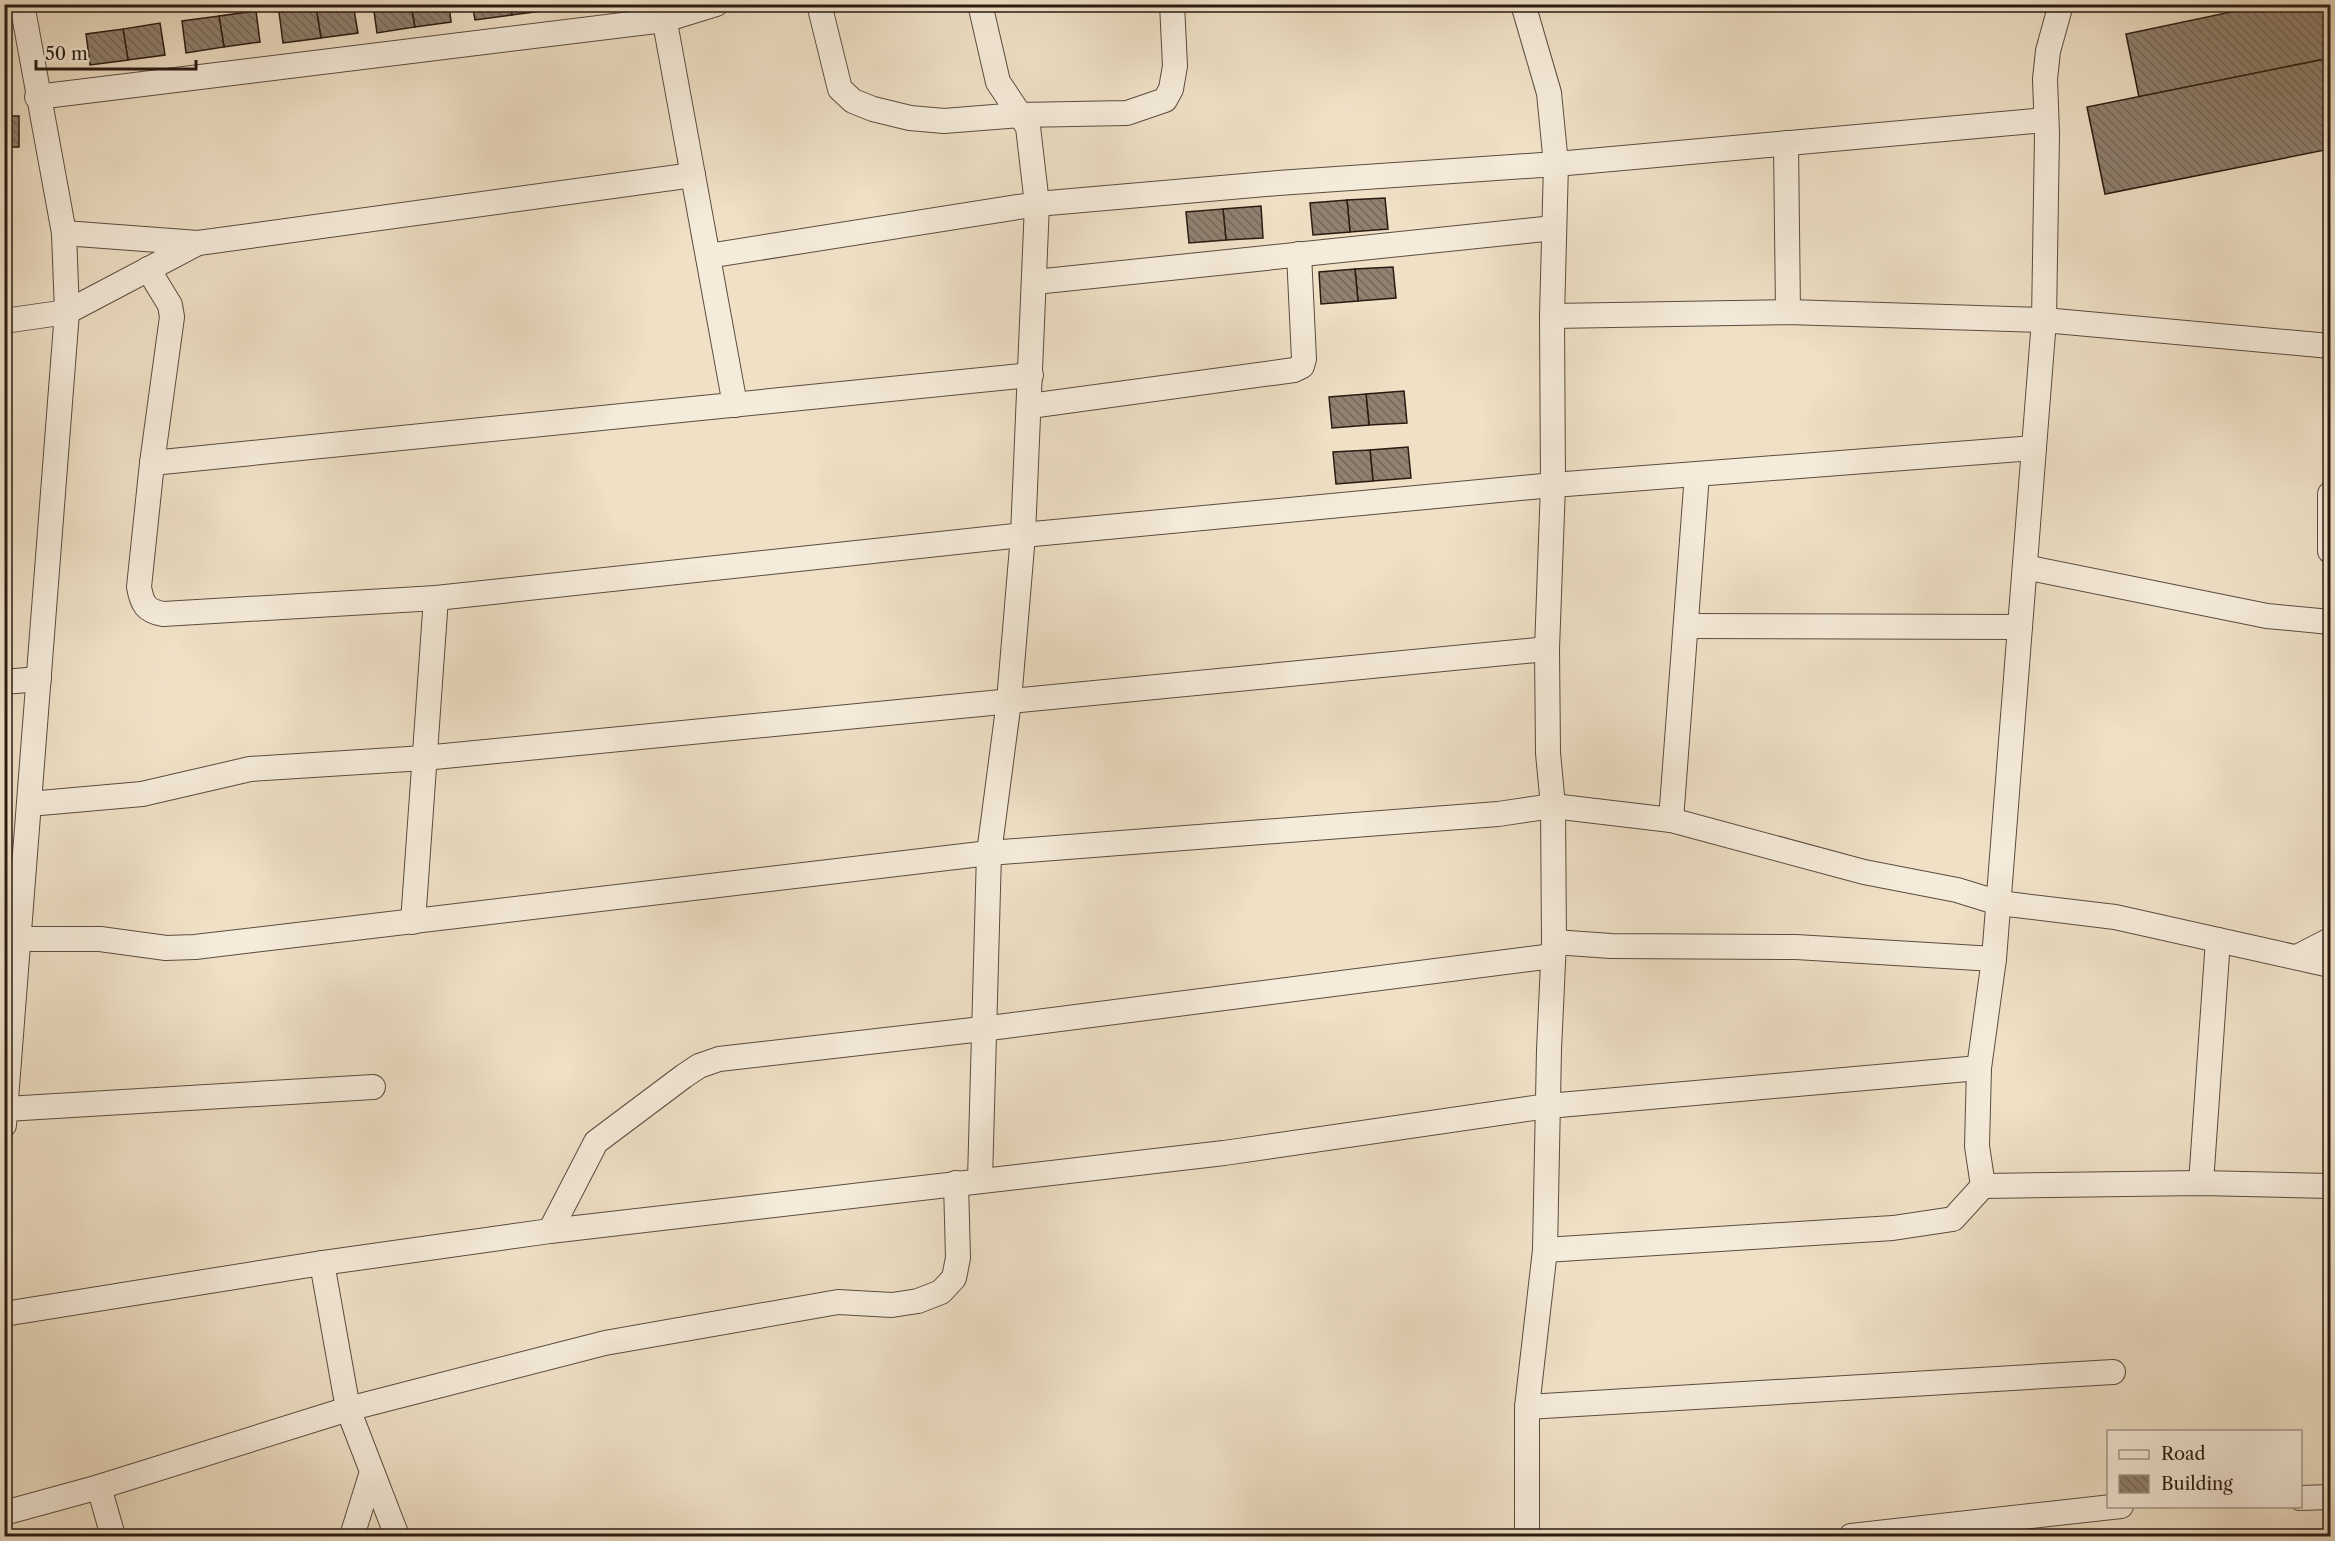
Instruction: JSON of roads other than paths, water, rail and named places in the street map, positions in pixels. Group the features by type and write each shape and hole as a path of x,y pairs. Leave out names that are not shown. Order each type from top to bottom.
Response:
{"street":[{"path":"22,4 64,233 67,312 5,1117 373,1087"},
{"path":"38,97 716,4"},
{"path":"819,4 840,89 853,101 873,109 910,118 944,121 1127,112 1165,100 1171,89 1175,66 1172,4"},
{"path":"980,1180 982,1029 989,854 1009,701 1023,535 1037,204 1029,127 998,82 981,4"},
{"path":"1523,4 1549,93 1556,164 1552,316 1553,485 1547,649 1548,753 1553,806 1553,949 1545,1251 1527,1407 1527,1536"},
{"path":"1983,1186 1977,1146 1979,1068 1994,959 2044,320 2044,79 2048,51 2061,4"},
{"path":"663,12 735,405"},
{"path":"708,256 1037,204 1278,183 1556,164 2045,120"},
{"path":"1786,143 1788,312"},
{"path":"64,233 198,243 693,175"},
{"path":"1035,282 1554,228"},
{"path":"4,321 67,312 198,243"},
{"path":"1030,406 1294,370 1302,366 1304,359 1299,255"},
{"path":"148,269 170,305 172,317 152,463 139,587 142,602 150,612 182,614 436,598 1023,535 1553,485 2034,448"},
{"path":"1552,316 1788,312 2044,320 2331,346"},
{"path":"152,463 1031,375"},
{"path":"1671,820 1697,474"},
{"path":"2331,494 2331,551"},
{"path":"2025,567 2267,616 2331,622"},
{"path":"413,922 436,598"},
{"path":"1686,626 2020,627"},
{"path":"29,804 142,794 250,769 424,758 1547,649"},
{"path":"4,682 39,679"},
{"path":"19,939 100,939 166,948 195,947 989,854 1498,814 1553,806 1671,820 1864,872 1957,890 1998,903 2115,917 2331,965"},
{"path":"2201,1183 2218,940"},
{"path":"2297,957 2331,940"},
{"path":"550,1231 596,1142 699,1066 719,1059 982,1029 1553,949 1611,946 1796,947 1994,959"},
{"path":"4,1314 322,1263 550,1231 1224,1153 1548,1106 1979,1068"},
{"path":"4,1513 99,1487 348,1409 605,1343 838,1302 892,1305 918,1301 941,1292 954,1278 958,1258 956,1183"},
{"path":"1545,1251 1893,1228 1953,1219 1983,1186 2201,1183 2331,1186"},
{"path":"322,1263 348,1409 371,1475 397,1536"},
{"path":"1527,1407 2112,1372"},
{"path":"352,1536 371,1475"},
{"path":"99,1487 113,1536"},
{"path":"2302,1498 2331,1497"},
{"path":"1851,1536 2107,1508"}]}
